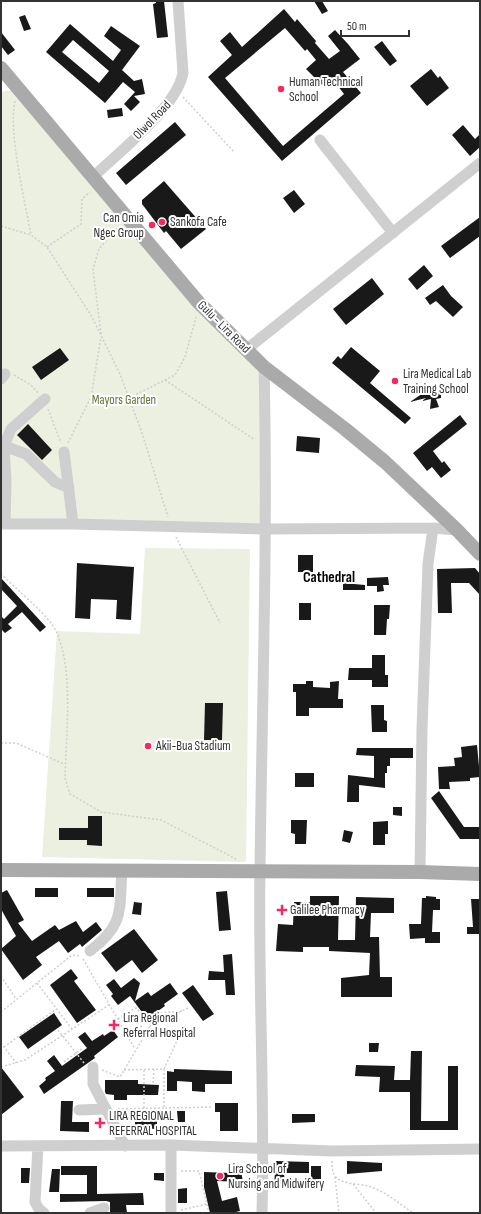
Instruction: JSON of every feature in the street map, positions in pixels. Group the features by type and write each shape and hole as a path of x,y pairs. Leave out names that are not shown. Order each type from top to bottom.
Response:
{"main road":[{"name":"Gulu - Lira Road","path":"1,68 17,89 199,303 264,367 346,429 385,462 457,530 480,554"},
{"path":"1,870 420,872 480,874"}],"street":[{"name":"Olwol Road","path":"96,181 163,110 181,83 183,73 178,1"},
{"path":"320,140 393,233"},
{"path":"247,350 480,163"},
{"path":"262,1213 264,1150 260,871 267,529 264,367"},
{"path":"45,399 12,429 4,446 6,481 2,524 73,524 267,529 434,528 457,530"},
{"path":"4,446 26,454 55,482 69,488"},
{"path":"64,452 73,524"},
{"path":"420,872 428,564 434,528"},
{"path":"86,954 106,939 118,920 122,870"},
{"path":"93,1067 93,1084 125,1146"},
{"path":"79,1110 106,1109"},
{"path":"171,1145 171,1212"},
{"path":"1,1146 171,1145 264,1150 332,1151 480,1149"},
{"path":"38,1146 35,1202 40,1212"},
{"path":"90,1213 104,1208"}],"path":[{"path":"17,89 12,112 17,155 32,235"},
{"path":"177,91 234,152"},
{"path":"47,247 81,224 82,199 96,181"},
{"path":"64,452 91,397 102,336 93,269 99,249 127,217"},
{"path":"1,226 32,235 47,247 92,317 120,374 129,398 142,433 170,526 220,623"},
{"path":"129,398 175,375 185,357 199,303"},
{"path":"165,380 266,447"},
{"path":"1,574 56,630 67,667 65,778 70,794 101,812 160,820 238,860"},
{"path":"1,743 16,743 65,764"},
{"path":"1,1012 72,955 86,954 109,1005 135,1048"},
{"path":"1,976 16,999"},
{"path":"37,983 72,1029"},
{"path":"1,1066 25,1060 109,1005"},
{"path":"149,1026 190,1007"},
{"path":"118,1019 135,1008 138,1009 143,1037"},
{"path":"4,1047 56,1009"},
{"path":"58,1030 85,1064 120,1077 135,1048 158,1013 182,1010"},
{"path":"164,1108 164,1069 180,1034"},
{"path":"1,1043 16,1063"},
{"path":"64,1062 83,1048"},
{"path":"144,1069 144,1108"},
{"path":"153,1083 154,1069"},
{"path":"124,1070 164,1069"},
{"path":"106,1109 211,1107"},
{"path":"332,1151 332,1170 335,1177 339,1213"},
{"path":"171,1171 199,1171 209,1213"},
{"path":"335,1177 343,1182 367,1186 380,1191 412,1213"},
{"path":"353,1184 376,1213"},
{"path":"171,1212 207,1204"}],"green space":[{"name":"Mayors Garden","path":"17,89 258,360 265,525 1,519 1,92"},
{"name":"Akii-Bua Stadium","path":"145,548 250,549 246,862 42,857 57,631 140,634"}],"building":[{"path":"156,1 164,1 168,37 157,38 153,4 156,3"},
{"path":"314,1 322,1 328,11 322,14"},
{"path":"284,9 295,22 297,19 329,59 340,51 328,36 335,30 348,44 360,59 343,72 361,93 282,161 208,77 232,55 220,41 230,32 242,47","holes":["285,28 305,51 307,49 316,60 306,69 322,85 331,77 344,94 283,146 225,78"]},
{"path":"25,15 31,29 24,31 19,17"},
{"path":"70,24 113,61 121,50 104,36 111,26 140,46 122,70 134,81 142,79 145,94 134,96 140,102 131,111 124,104 135,92 123,82 105,103 46,52","holes":["73,40 109,71 99,83 62,52"]},
{"path":"1,32 15,50 8,55 1,46"},
{"path":"382,41 397,61 390,66 374,47"},
{"path":"431,69 438,78 440,76 449,88 427,106 410,86"},
{"path":"122,108 123,116 108,118 107,110"},
{"path":"175,122 186,135 126,185 116,173"},
{"path":"463,125 475,139 480,134 480,147 470,156 452,135"},
{"path":"164,181 206,229 181,249 166,231 164,233 142,204 142,200"},
{"path":"294,190 305,204 294,213 283,198"},
{"path":"480,217 480,236 450,258 441,246"},
{"path":"424,265 433,276 417,290 408,279"},
{"path":"372,278 384,294 346,325 333,309"},
{"path":"443,285 451,296 463,307 453,317 436,301 430,305 425,298"},
{"path":"351,347 380,371 370,383 411,418 405,424 332,363 338,356 341,359"},
{"path":"60,348 69,360 41,380 32,367"},
{"path":"426,391 432,393 432,391 433,394 438,391 441,392 441,398 436,399 439,407 430,409 431,399 422,401 426,398 410,402"},
{"path":"460,415 467,424 433,451 442,463 444,461 451,470 441,478 432,467 427,471 413,453"},
{"path":"28,424 52,450 42,460 17,435"},
{"path":"297,436 320,438 319,453 296,451"},
{"path":"298,555 313,555 313,572 298,572"},
{"path":"77,563 134,567 131,620 116,619 117,600 91,599 90,619 75,618"},
{"path":"475,568 480,574 480,595 469,583 451,583 452,613 438,613 437,569"},
{"path":"388,577 389,585 383,585 384,591 377,592 377,586 367,586 367,578"},
{"path":"1,578 46,627 40,632 22,612 8,624 12,628 5,633 2,630 1,631 1,616 4,619 17,606 1,589"},
{"path":"343,583 365,585 365,590 343,590"},
{"path":"299,603 311,603 311,620 299,620"},
{"path":"374,605 390,605 386,635 374,635"},
{"path":"372,655 385,655 385,675 388,675 388,687 372,687 372,680 348,680 349,668 372,668"},
{"path":"306,681 313,681 313,687 330,688 330,682 339,681 338,699 343,699 343,708 309,708 309,716 296,716 296,692 293,692 293,684 306,684"},
{"path":"205,703 223,703 222,740 204,740"},
{"path":"371,705 384,705 384,720 387,721 387,732 372,732"},
{"path":"477,745 480,777 470,778 470,781 449,782 450,789 439,789 438,767 455,766 454,758 462,757 461,747"},
{"path":"357,748 413,748 413,758 390,758 390,766 387,766 387,773 385,773 385,788 359,785 359,802 347,802 348,775 374,778 374,756 356,755"},
{"path":"295,773 314,773 314,787 295,787"},
{"path":"439,791 464,827 480,827 480,839 460,839 431,798"},
{"path":"393,807 402,807 402,816 393,815"},
{"path":"88,816 102,816 102,846 87,845 87,840 59,840 59,828 88,828"},
{"path":"291,820 307,820 306,844 295,844 295,834 291,833"},
{"path":"388,821 388,834 385,834 385,845 373,845 373,822"},
{"path":"344,830 353,832 350,843 342,841"},
{"path":"35,888 58,888 58,897 35,897"},
{"path":"87,888 114,888 114,897 87,897"},
{"path":"7,890 24,920 18,923 32,941 55,925 59,930 76,921 83,932 96,922 102,930 82,947 80,944 68,953 59,941 36,957 42,965 23,980 1,949 16,936 1,909 1,893"},
{"path":"227,891 231,930 219,931 216,892"},
{"path":"310,896 339,896 338,940 355,940 356,897 394,898 394,913 371,913 370,937 379,937 380,977 392,977 392,997 341,997 341,978 369,975 370,953 329,951 329,947 303,947 303,952 276,951 278,924 293,925 294,902 310,902"},
{"path":"426,896 440,899 440,910 433,910 432,932 440,932 440,943 425,943 425,938 410,939 409,924 421,924 422,898 426,898"},
{"path":"471,899 480,899 480,934 467,934 467,927 473,927"},
{"path":"134,902 142,903 141,915 132,914"},
{"path":"134,929 158,960 142,973 132,960 116,972 101,953"},
{"path":"232,954 235,995 226,995 225,980 208,980 209,971 224,972 223,955"},
{"path":"71,969 78,978 74,981 96,1010 77,1023 50,985"},
{"path":"134,978 140,983 135,1001 148,992 151,996 170,983 178,994 147,1019 130,996 118,1005 111,996 113,994 106,985 114,979 121,988"},
{"path":"193,985 214,1014 203,1021 182,993"},
{"path":"54,1013 62,1025 28,1049 19,1037"},
{"path":"113,1030 118,1037 94,1056 95,1058 44,1094 39,1086 46,1080 45,1078 55,1071 47,1061 54,1055 62,1066 87,1048 78,1037 85,1032 92,1041"},
{"path":"369,1043 379,1043 378,1052 369,1052"},
{"path":"411,1051 422,1051 421,1121 448,1121 448,1066 458,1066 458,1130 410,1130 410,1092 379,1092 380,1077 355,1076 356,1065 395,1066 394,1080 410,1080"},
{"path":"1,1067 24,1097 1,1115"},
{"path":"174,1069 232,1071 232,1084 205,1084 205,1092 192,1091 192,1082 177,1081 177,1091 167,1091 167,1071 174,1072"},
{"path":"105,1080 138,1080 138,1084 159,1085 158,1095 127,1095 127,1100 114,1100 114,1095 106,1094 105,1092"},
{"path":"61,1101 73,1101 72,1122 89,1122 89,1132 60,1131"},
{"path":"215,1103 238,1103 238,1131 220,1131 220,1112 215,1112"},
{"path":"177,1111 185,1111 185,1122 178,1122"},
{"path":"135,1114 157,1114 157,1129 135,1128"},
{"path":"292,1114 315,1114 315,1122 292,1123"},
{"path":"276,1161 309,1162 309,1173 286,1173 284,1174 285,1184 274,1184"},
{"path":"347,1161 382,1163 382,1171 347,1174"},
{"path":"61,1166 97,1166 97,1194 143,1193 144,1205 126,1205 127,1213 110,1213 110,1202 106,1201 60,1202 60,1194 87,1194 87,1175 61,1175"},
{"path":"311,1166 321,1166 321,1181 311,1182"},
{"path":"21,1168 30,1168 29,1183 21,1183"},
{"path":"52,1169 60,1169 59,1192 49,1192"},
{"path":"241,1171 243,1182 217,1181 222,1201 237,1197 240,1211 232,1213 210,1213 204,1187 204,1172 231,1173"},
{"path":"154,1173 164,1173 164,1181 154,1180"},
{"path":"187,1188 187,1203 178,1203 178,1189"}],"place":[{"name":"Human Technical School","path":"281,89"},
{"name":"Sankofa Cafe","path":"162,222"},
{"name":"Can Omia Ngec Group","path":"152,225"},
{"name":"Lira Medical Lab Training School","path":"395,381"},
{"name":"Akii-Bua Stadium","path":"148,746"},
{"name":"Galilee Pharmacy","path":"282,910"},
{"name":"Lira Regional Referral Hospital","path":"114,1025"},
{"name":"LIRA REGIONAL REFERRAL HOSPITAL","path":"100,1123"},
{"name":"Lira School of Nursing and Midwifery","path":"220,1176"}],"district":[{"name":"Cathedral","path":"329,577"}]}
